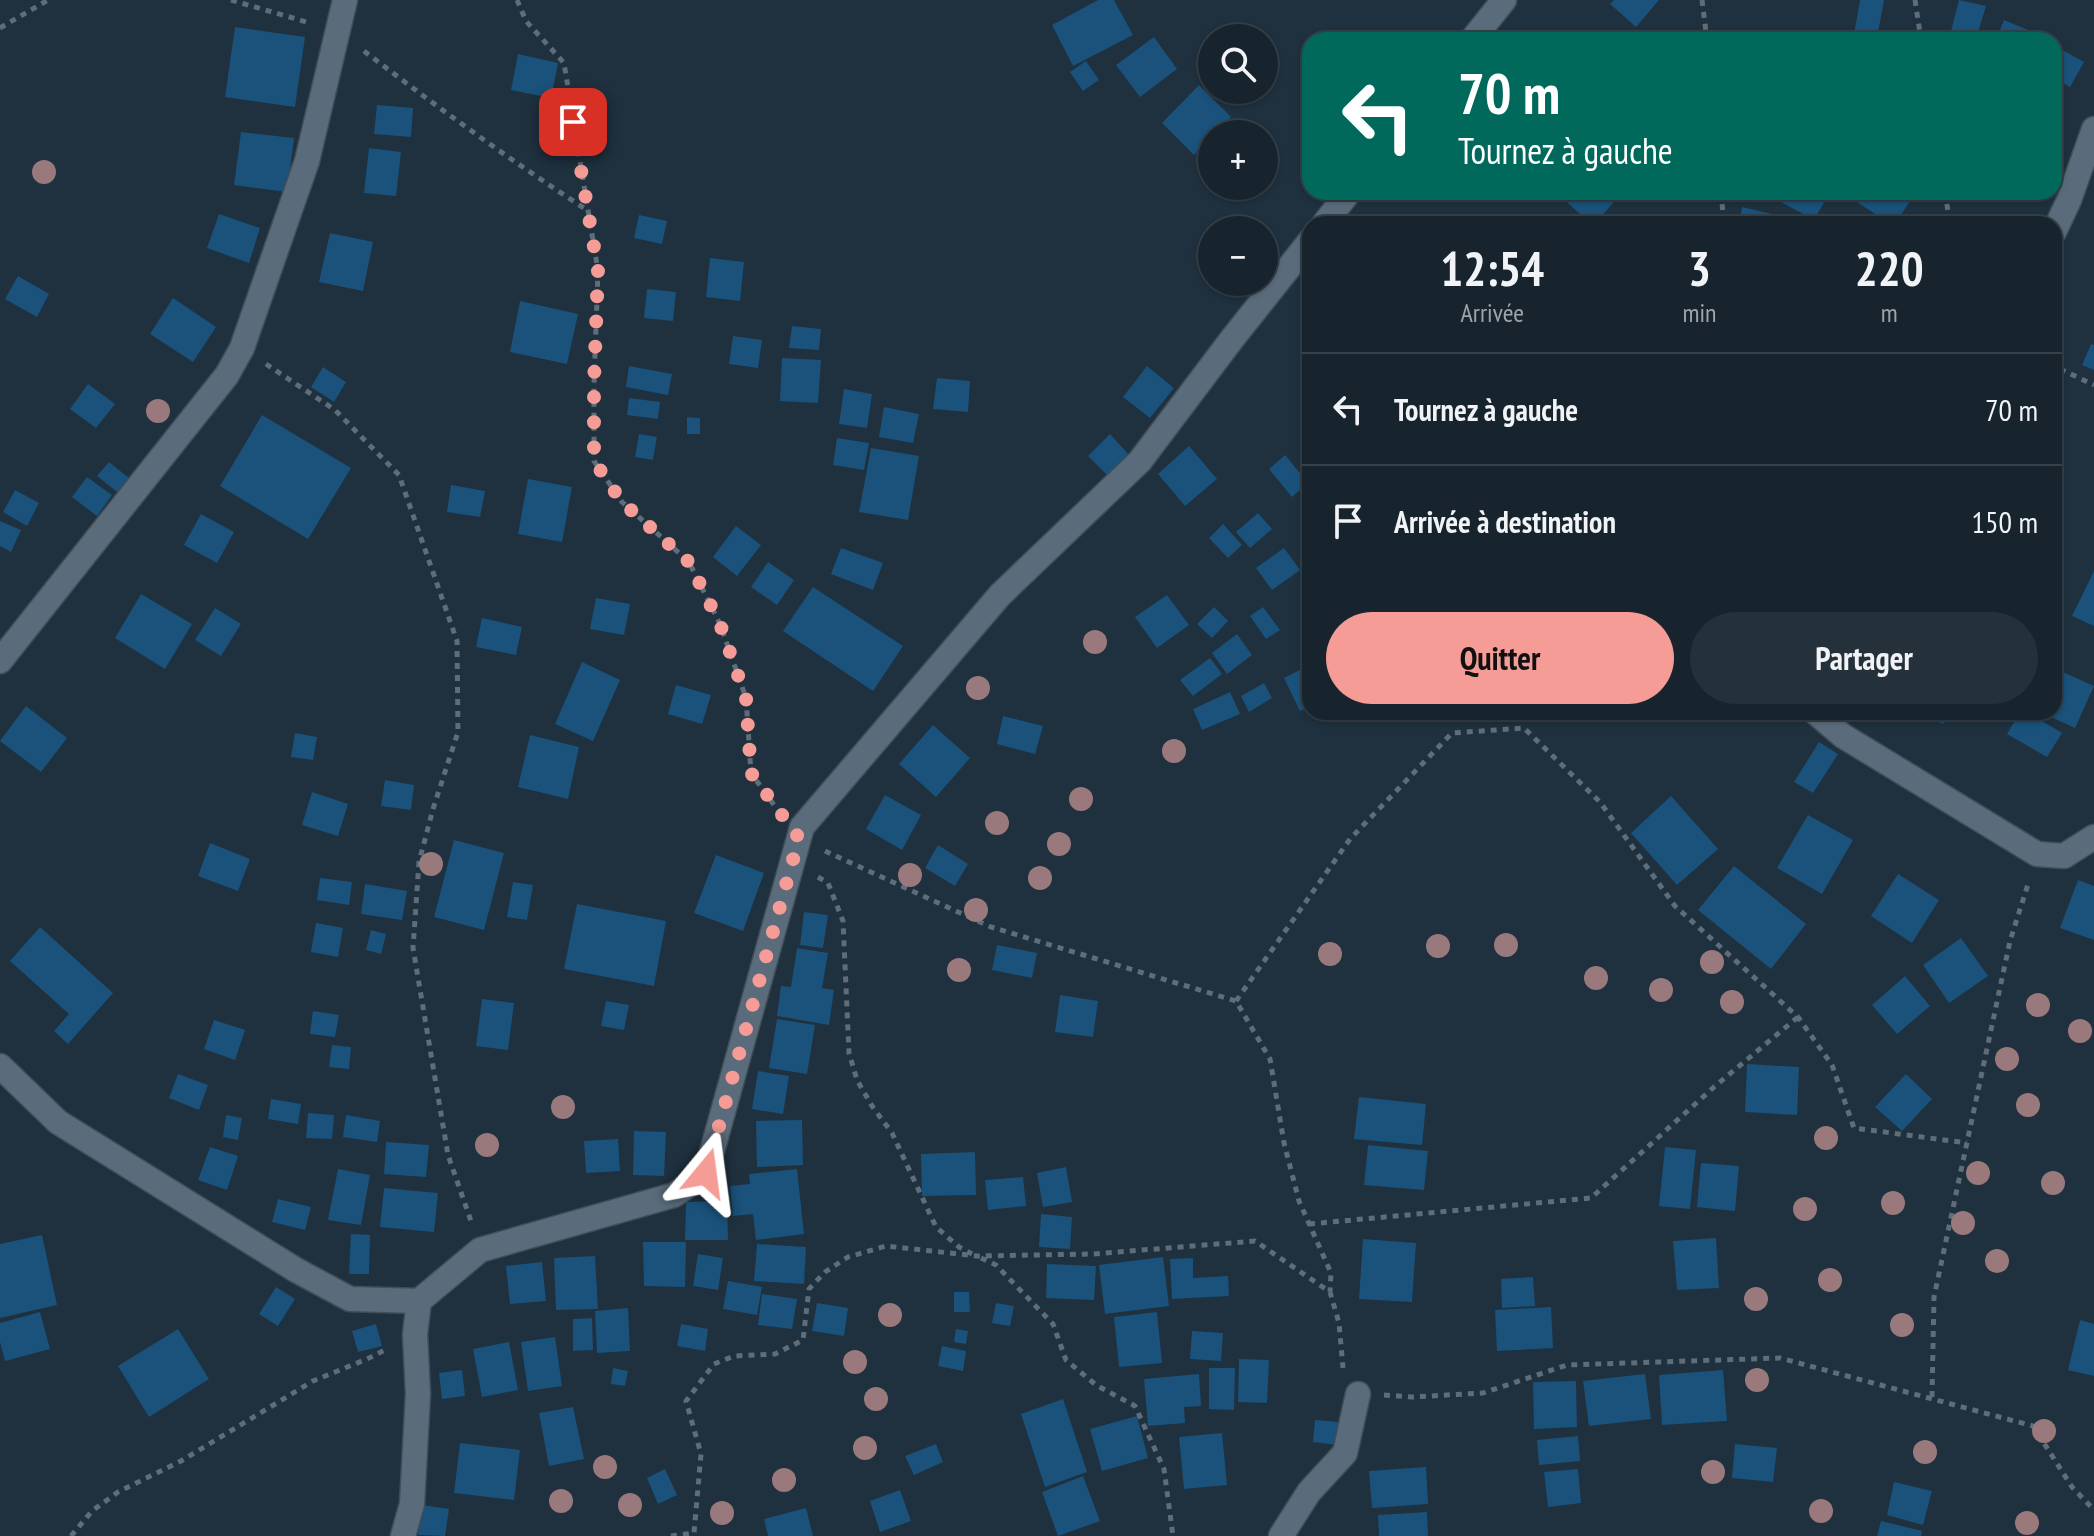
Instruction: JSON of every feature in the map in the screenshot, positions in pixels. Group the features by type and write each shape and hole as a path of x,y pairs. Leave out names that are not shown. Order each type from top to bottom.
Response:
{"street":[{"path":"0,661 227,375 242,348 307,161 345,0"},
{"path":"1478,32 1504,0"},
{"path":"2062,216 2094,129"},
{"path":"1330,216 1343,200"},
{"path":"0,1066 58,1122 296,1270 350,1299 419,1301 480,1250 674,1195 706,1173 802,827 1000,595 1140,461 1232,339 1301,272"},
{"path":"1824,720 1843,736 2037,854 2064,856 2094,837"},
{"path":"403,1536 412,1504 418,1394 415,1334 419,1301"},
{"path":"1281,1536 1309,1492 1345,1453 1358,1394"}],"path":[{"path":"0,28 48,0"},
{"path":"231,0 337,31 449,116 588,210"},
{"path":"517,0 526,21 564,63 598,271 594,461 622,502 689,562 720,624 746,698 751,773 796,850 828,883 843,921 849,1053 857,1080 892,1133 936,1227 959,1247 996,1265 1053,1324 1066,1360 1096,1385 1135,1406 1164,1469 1173,1536"},
{"path":"1702,0 1706,32"},
{"path":"1915,0 1920,32"},
{"path":"242,348 335,410 399,475 457,641 458,732 419,862 413,948 448,1155 480,1250"},
{"path":"2062,370 2094,385"},
{"path":"1236,1001 1350,839 1452,733 1524,728 1600,802 1675,906 1798,1017 1832,1065 1854,1128 1967,1143"},
{"path":"796,850 991,927 1236,1001 1270,1059 1284,1143 1299,1201 1331,1273 1330,1292 1339,1323 1343,1378 1358,1394 1412,1397 1483,1393 1567,1365 1780,1358 2033,1426 2072,1487 2094,1510"},
{"path":"1932,1397 1934,1297 2010,941 2037,854"},
{"path":"1309,1224 1591,1198 1714,1087 1798,1017"},
{"path":"671,1536 694,1534 701,1454 686,1401 714,1364 734,1356 775,1354 803,1340 809,1289 825,1272 848,1257 886,1246 977,1256 1093,1254 1255,1241 1330,1292"},
{"path":"71,1536 92,1511 118,1492 181,1461 313,1381 367,1359 415,1334"}],"building":[{"path":"1098,0 1114,0 1133,35 1073,66 1052,25"},
{"path":"1614,0 1659,0 1636,27 1610,4"},
{"path":"1860,0 1884,0 1878,32 1854,32"},
{"path":"1959,0 1986,6 1978,32 1951,31"},
{"path":"2004,20 2033,32 1999,32"},
{"path":"235,27 305,37 295,107 225,97"},
{"path":"1154,37 1177,69 1140,97 1116,65"},
{"path":"2062,50 2084,62 2070,87 2062,82"},
{"path":"518,54 558,63 551,98 511,90"},
{"path":"1086,61 1099,80 1083,91 1070,72"},
{"path":"1198,86 1198,104 1218,104 1231,117 1228,120 1198,120 1198,151 1194,155 1162,123"},
{"path":"377,105 413,108 411,137 374,134"},
{"path":"241,132 294,138 287,192 234,185"},
{"path":"369,148 401,152 396,196 364,193"},
{"path":"1565,200 1616,200 1601,216 1582,216"},
{"path":"1777,200 1825,200 1816,216 1807,216"},
{"path":"1854,200 1911,200 1900,216 1878,216"},
{"path":"1742,207 1772,214 1771,216 1740,216"},
{"path":"219,214 260,228 249,263 207,248"},
{"path":"639,215 667,221 662,244 634,238"},
{"path":"330,233 373,242 363,291 319,282"},
{"path":"710,258 744,262 740,301 706,297"},
{"path":"18,276 49,294 37,317 5,299"},
{"path":"647,289 676,292 673,321 644,318"},
{"path":"173,298 216,327 193,362 150,334"},
{"path":"520,301 578,314 567,364 510,352"},
{"path":"792,326 821,329 819,350 789,348"},
{"path":"733,336 762,340 758,368 729,364"},
{"path":"2091,344 2094,345 2094,370 2082,365"},
{"path":"782,358 821,360 818,403 780,401"},
{"path":"629,366 672,374 668,395 626,387"},
{"path":"1147,366 1174,388 1150,418 1123,397"},
{"path":"323,367 346,382 334,402 311,387"},
{"path":"937,378 970,381 968,412 933,409"},
{"path":"88,384 115,404 96,428 70,409"},
{"path":"844,389 872,394 867,428 839,424"},
{"path":"629,398 660,402 658,419 627,415"},
{"path":"884,407 919,414 913,443 879,437"},
{"path":"262,415 351,468 308,539 220,486"},
{"path":"687,417 700,418 700,434 687,434"},
{"path":"639,434 657,437 653,460 635,457"},
{"path":"1110,434 1130,456 1108,476 1088,456"},
{"path":"837,438 869,443 864,470 833,465"},
{"path":"1189,446 1217,479 1185,506 1158,474"},
{"path":"871,448 919,456 908,520 859,512"},
{"path":"1285,455 1302,476 1302,488 1292,497 1269,469"},
{"path":"109,462 129,478 117,492 97,476"},
{"path":"87,477 112,495 97,516 72,497"},
{"path":"528,479 572,487 562,542 518,534"},
{"path":"451,485 485,491 480,517 447,512"},
{"path":"15,490 39,503 27,526 3,512"},
{"path":"1258,513 1272,529 1250,548 1236,532"},
{"path":"201,514 234,532 217,563 184,545"},
{"path":"0,521 21,530 11,552 0,546"},
{"path":"1223,524 1242,545 1228,558 1209,538"},
{"path":"736,526 761,545 737,576 713,557"},
{"path":"841,548 883,563 873,590 831,574"},
{"path":"1284,548 1300,570 1272,590 1256,568"},
{"path":"768,562 794,580 777,605 751,587"},
{"path":"2094,571 2094,626 2072,616"},
{"path":"813,587 903,646 873,691 783,631"},
{"path":"141,594 192,624 165,669 115,638"},
{"path":"1167,595 1189,625 1157,648 1135,617"},
{"path":"596,598 630,604 624,635 590,629"},
{"path":"1214,607 1228,621 1212,638 1197,624"},
{"path":"1263,607 1280,630 1266,639 1250,616"},
{"path":"215,608 241,624 221,656 195,640"},
{"path":"482,618 522,627 516,655 476,647"},
{"path":"1237,634 1252,655 1227,674 1212,653"},
{"path":"1210,658 1222,674 1193,696 1180,680"},
{"path":"582,662 620,680 593,741 555,724"},
{"path":"1302,669 1302,710 1300,711 1284,678"},
{"path":"2062,672 2094,686 2075,728 2058,720 2062,720"},
{"path":"1264,683 1272,698 1249,712 1241,696"},
{"path":"676,685 711,695 702,724 668,714"},
{"path":"1230,692 1240,714 1202,730 1193,709"},
{"path":"26,706 67,738 41,772 0,741"},
{"path":"1003,716 1043,726 1035,754 997,744"},
{"path":"2015,720 2040,720 2062,733 2047,757 2007,734"},
{"path":"933,725 970,758 936,797 899,764"},
{"path":"295,733 317,737 313,760 291,757"},
{"path":"530,735 579,747 568,799 518,787"},
{"path":"1819,742 1838,754 1813,793 1794,782"},
{"path":"385,780 414,785 411,810 381,806"},
{"path":"312,792 348,804 338,836 302,825"},
{"path":"885,795 921,815 902,850 866,829"},
{"path":"1671,796 1718,849 1677,885 1631,833"},
{"path":"1808,815 1853,840 1822,894 1777,868"},
{"path":"454,840 504,853 484,930 434,917"},
{"path":"210,843 250,859 238,891 198,876"},
{"path":"938,845 968,864 955,886 925,868"},
{"path":"716,855 764,873 743,931 694,913"},
{"path":"1734,866 1806,924 1771,969 1698,910"},
{"path":"1898,874 1939,900 1912,943 1871,916"},
{"path":"320,878 352,882 349,905 317,900"},
{"path":"2078,880 2094,886 2094,940 2060,928"},
{"path":"513,882 533,885 527,920 507,917"},
{"path":"365,884 407,891 402,920 361,914"},
{"path":"577,904 666,921 654,986 564,969"},
{"path":"804,912 828,915 823,948 800,945"},
{"path":"316,923 343,928 338,957 311,952"},
{"path":"40,927 113,993 68,1044 54,1031 69,1014 10,961"},
{"path":"371,930 386,934 381,954 366,950"},
{"path":"1961,938 1988,976 1949,1003 1923,965"},
{"path":"997,945 1037,953 1032,978 992,970"},
{"path":"797,948 828,953 822,988 834,990 829,1025 777,1016 781,986 791,987"},
{"path":"1905,976 1930,1006 1897,1034 1872,1005"},
{"path":"1060,995 1098,1001 1093,1037 1055,1032"},
{"path":"482,999 514,1003 508,1050 476,1046"},
{"path":"606,1001 629,1005 624,1030 601,1026"},
{"path":"313,1011 339,1015 335,1037 310,1034"},
{"path":"777,1019 815,1025 807,1074 769,1068"},
{"path":"214,1020 245,1030 235,1060 204,1049"},
{"path":"332,1045 351,1047 349,1069 329,1067"},
{"path":"1747,1064 1799,1067 1797,1115 1745,1112"},
{"path":"758,1071 789,1076 783,1114 752,1109"},
{"path":"178,1074 208,1085 199,1110 169,1098"},
{"path":"1906,1074 1932,1099 1902,1131 1875,1107"},
{"path":"1359,1097 1426,1104 1422,1145 1354,1139"},
{"path":"271,1099 301,1104 298,1124 268,1119"},
{"path":"308,1113 334,1115 332,1139 306,1138"},
{"path":"226,1115 242,1118 238,1140 223,1137"},
{"path":"346,1115 380,1121 377,1142 343,1137"},
{"path":"802,1120 803,1165 757,1167 756,1121"},
{"path":"634,1131 666,1132 664,1176 633,1175"},
{"path":"618,1139 620,1171 586,1173 584,1141"},
{"path":"386,1142 429,1145 426,1177 384,1174"},
{"path":"1368,1145 1428,1151 1424,1190 1364,1185"},
{"path":"210,1147 238,1156 227,1190 198,1180"},
{"path":"1665,1147 1696,1150 1690,1209 1659,1206"},
{"path":"975,1152 976,1195 922,1196 921,1154"},
{"path":"1701,1163 1739,1166 1735,1211 1697,1207"},
{"path":"1066,1167 1072,1202 1043,1207 1037,1173"},
{"path":"338,1169 370,1175 361,1225 328,1220"},
{"path":"797,1169 804,1234 756,1240 753,1214 733,1216 730,1186 750,1184 749,1174"},
{"path":"1023,1177 1026,1206 988,1210 985,1180"},
{"path":"384,1188 438,1193 434,1232 380,1227"},
{"path":"278,1199 311,1207 305,1230 272,1222"},
{"path":"727,1201 728,1240 685,1240 686,1202"},
{"path":"1041,1214 1072,1217 1070,1249 1039,1247"},
{"path":"351,1234 370,1235 369,1274 349,1274"},
{"path":"42,1235 57,1305 0,1318 0,1244"},
{"path":"1716,1238 1719,1288 1677,1290 1673,1241"},
{"path":"1363,1239 1416,1243 1412,1302 1359,1299"},
{"path":"643,1242 686,1242 685,1287 644,1286"},
{"path":"757,1244 806,1247 804,1284 754,1281"},
{"path":"698,1254 723,1258 718,1290 693,1286"},
{"path":"595,1256 598,1309 556,1310 554,1258"},
{"path":"1163,1257 1169,1306 1105,1314 1099,1265"},
{"path":"1193,1258 1193,1278 1228,1276 1229,1296 1172,1299 1170,1259"},
{"path":"542,1262 546,1301 510,1304 506,1266"},
{"path":"1047,1264 1096,1266 1094,1300 1046,1298"},
{"path":"1533,1277 1535,1306 1502,1308 1501,1279"},
{"path":"728,1281 762,1287 757,1315 723,1309"},
{"path":"276,1287 295,1299 278,1326 259,1314"},
{"path":"954,1292 969,1292 970,1312 954,1312"},
{"path":"762,1294 797,1299 792,1329 758,1325"},
{"path":"817,1303 848,1308 844,1336 812,1331"},
{"path":"996,1303 1014,1306 1010,1326 992,1323"},
{"path":"1551,1307 1553,1348 1497,1351 1495,1310"},
{"path":"628,1308 630,1351 597,1353 595,1311"},
{"path":"40,1312 50,1349 5,1361 0,1342 0,1323"},
{"path":"1157,1312 1162,1363 1119,1367 1114,1317"},
{"path":"592,1318 593,1350 573,1351 573,1319"},
{"path":"2080,1320 2094,1324 2094,1376 2068,1370"},
{"path":"376,1324 382,1346 358,1352 352,1331"},
{"path":"681,1324 708,1329 705,1351 677,1346"},
{"path":"178,1329 209,1379 149,1417 118,1366"},
{"path":"956,1329 968,1331 966,1344 954,1342"},
{"path":"1192,1331 1223,1333 1221,1361 1190,1359"},
{"path":"555,1337 562,1386 528,1391 521,1342"},
{"path":"509,1342 518,1390 482,1397 473,1349"},
{"path":"942,1346 966,1351 963,1371 938,1366"},
{"path":"1239,1359 1269,1360 1267,1403 1238,1402"},
{"path":"613,1368 628,1371 625,1386 611,1384"},
{"path":"1209,1368 1235,1368 1234,1410 1209,1409"},
{"path":"462,1370 465,1396 442,1399 439,1373"},
{"path":"1723,1370 1727,1421 1662,1425 1659,1375"},
{"path":"1199,1374 1201,1406 1184,1407 1185,1423 1148,1426 1144,1379"},
{"path":"1645,1374 1651,1419 1589,1426 1583,1381"},
{"path":"1576,1381 1577,1427 1534,1429 1533,1382"},
{"path":"1063,1399 1087,1472 1045,1487 1021,1414"},
{"path":"573,1407 584,1459 549,1466 539,1413"},
{"path":"1137,1416 1148,1458 1102,1471 1090,1429"},
{"path":"1315,1420 1339,1422 1337,1445 1313,1442"},
{"path":"1222,1433 1227,1485 1184,1489 1179,1437"},
{"path":"1578,1436 1580,1461 1539,1465 1537,1440"},
{"path":"460,1443 520,1450 514,1500 454,1493"},
{"path":"936,1444 943,1462 914,1475 905,1456"},
{"path":"1735,1444 1777,1448 1773,1482 1732,1478"},
{"path":"1426,1467 1428,1504 1372,1508 1369,1471"},
{"path":"665,1469 677,1495 658,1504 647,1478"},
{"path":"1578,1469 1581,1503 1548,1507 1544,1472"},
{"path":"1083,1476 1100,1521 1058,1536 1042,1492"},
{"path":"1894,1482 1932,1491 1923,1525 1887,1515"},
{"path":"900,1490 911,1521 880,1532 870,1501"},
{"path":"422,1505 449,1509 445,1536 418,1535"},
{"path":"806,1508 813,1536 768,1536 764,1519"},
{"path":"1427,1512 1428,1536 1379,1536 1378,1515"},
{"path":"1881,1521 1922,1531 1921,1536 1877,1536"}],"route":[{"path":"573,122 598,271 594,461 622,502 689,562 720,624 746,698 751,773 799,838 706,1173"}]}
